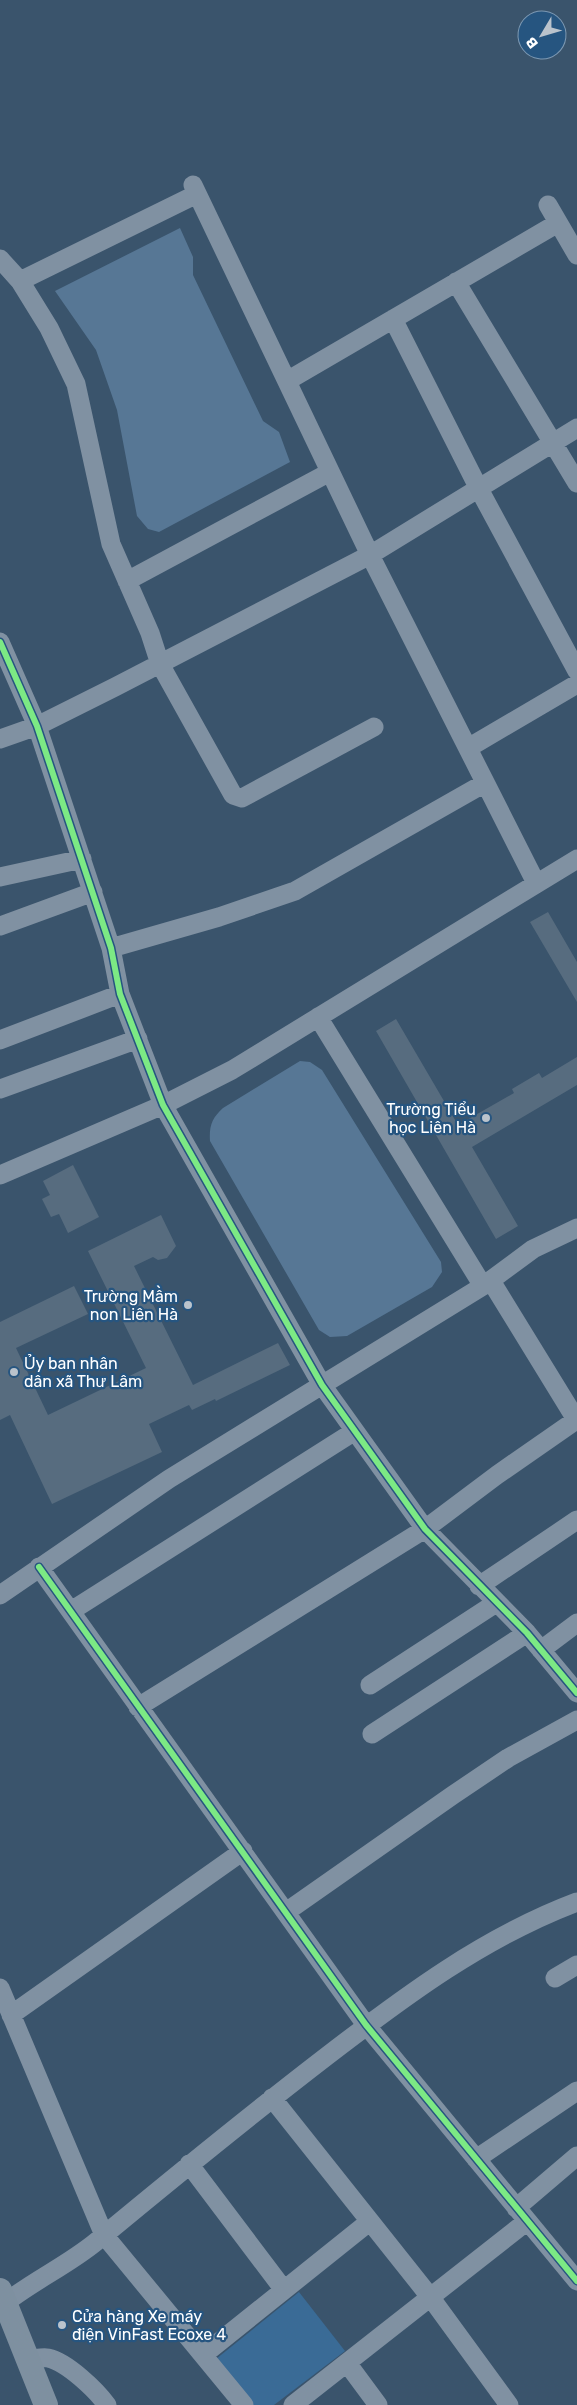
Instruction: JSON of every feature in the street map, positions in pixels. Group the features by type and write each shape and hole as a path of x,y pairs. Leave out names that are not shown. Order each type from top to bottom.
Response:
{"main road":[{"path":"2,2300 46,2405"}],"street":[{"path":"20,281 195,189 370,555 536,883"},
{"path":"548,206 577,254"},
{"path":"286,381 558,222"},
{"path":"0,259 20,281 49,328 76,384 111,544 150,633 160,664 229,790 236,798 242,798 374,727"},
{"path":"456,282 577,483"},
{"path":"393,319 478,489 577,671"},
{"path":"0,739 37,726 370,555 577,428"},
{"path":"127,581 330,472"},
{"path":"0,642 37,726 111,948 120,994 163,1105 322,1385 425,1529 527,1633 577,1693"},
{"path":"468,748 577,684"},
{"path":"111,948 219,916 295,890 485,783"},
{"path":"0,878 82,859"},
{"path":"0,1175 163,1105 232,1070 577,859"},
{"path":"0,926 92,892"},
{"path":"0,1040 120,994"},
{"path":"138,1707 425,1529 497,1474 577,1421 318,1017"},
{"path":"0,1089 138,1040"},
{"path":"1,1590 39,1568 169,1479 487,1283 533,1249 577,1228"},
{"path":"71,1611 355,1431"},
{"path":"479,1586 577,1520"},
{"path":"39,1568 366,2025 577,2282"},
{"path":"370,1685 496,1603"},
{"path":"541,1650 577,1623"},
{"path":"372,1734 527,1633"},
{"path":"286,1912 461,1789 508,1758 577,1720"},
{"path":"11,2015 243,1851"},
{"path":"2,2300 104,2235 272,2098 366,2025 432,1978 490,1943 577,1902"},
{"path":"555,1978 577,1964"},
{"path":"0,1988 104,2235 244,2405"},
{"path":"476,2160 577,2091"},
{"path":"272,2098 431,2298 509,2405"},
{"path":"293,2405 431,2298 521,2215 577,2156"},
{"path":"189,2164 284,2290"},
{"path":"203,2355 369,2222"},
{"path":"28,2359 49,2358 68,2369 99,2394 107,2405"},
{"path":"347,2363 378,2405"}],"shaded area":[{"path":"180,228 193,257 193,275 263,421 279,432 290,462 159,532 148,529 137,516 117,410 96,350 55,291"},
{"path":"300,1061 310,1062 322,1070 441,1262 442,1272 432,1287 347,1336 330,1337 319,1330 210,1141 212,1123 216,1115 223,1108"},
{"path":"299,2292 345,2351 274,2405 252,2405 216,2359"}],"building":[{"path":"548,912 577,962 577,1002 530,922"},
{"path":"396,1019 458,1125 514,1093 512,1089 539,1073 542,1078 577,1057 577,1085 472,1147 518,1226 496,1239 376,1031"},
{"path":"73,1165 99,1217 68,1233 59,1214 51,1217 42,1199 50,1195 43,1181"},
{"path":"161,1215 176,1246 167,1258 158,1260 153,1257 134,1266 193,1385 278,1343 290,1365 216,1401 215,1399 192,1410 189,1405 149,1424 162,1452 52,1504 10,1415 0,1420 0,1322 74,1286 88,1314 16,1348 48,1415 146,1368 88,1251"}],"cycle path":[{"path":"0,642 37,726 111,948 120,994 163,1105 322,1385 425,1529 527,1633 577,1693"},
{"path":"39,1567 366,2025 577,2281"}],"place":[{"name":"Trường Tiểu học Liên Hà","path":"486,1118"},
{"name":"Trường Mầm non Liên Hà","path":"188,1305"},
{"name":"Ủy ban nhân dân xã Thư Lâm","path":"14,1372"},
{"name":"Cửa hàng Xe máy điện VinFast Ecoxe 4","path":"62,2325"}]}
